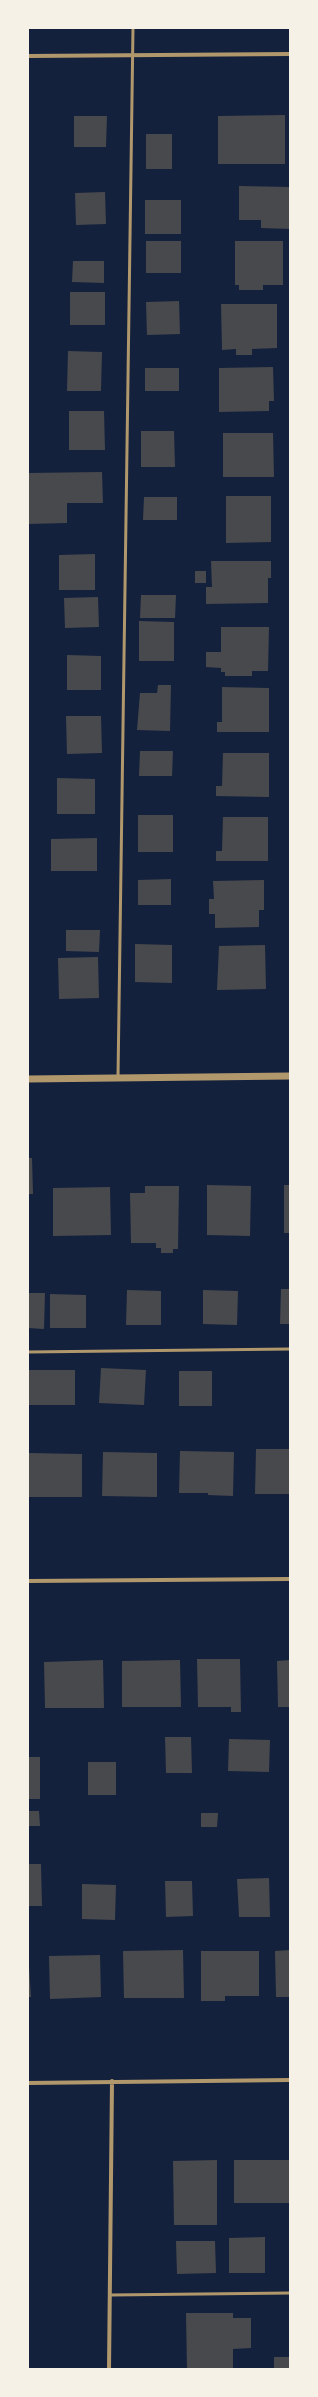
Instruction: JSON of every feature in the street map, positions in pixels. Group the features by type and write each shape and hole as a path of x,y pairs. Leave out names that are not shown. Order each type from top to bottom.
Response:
{"street":[{"path":"28,56 290,54"},
{"path":"28,1079 290,1076"},
{"path":"28,1581 290,1579"},
{"path":"28,2082 290,2080"},
{"path":"109,2369 111,2295 112,2081"}],"lane":[{"path":"118,1079 133,28"},
{"path":"28,1352 290,1349"},
{"path":"111,2295 290,2293"}],"building":[{"path":"285,115 285,164 218,164 218,116"},
{"path":"74,116 107,116 106,147 74,147"},
{"path":"146,134 172,134 172,169 146,169"},
{"path":"239,186 290,187 290,229 261,228 261,220 239,220"},
{"path":"105,192 106,224 76,225 75,193"},
{"path":"145,200 181,200 181,234 145,234"},
{"path":"146,241 181,241 181,273 146,273"},
{"path":"235,241 283,241 283,285 263,285 263,290 239,290 239,285 235,285"},
{"path":"73,261 104,261 104,283 72,282"},
{"path":"70,292 105,292 105,325 70,325"},
{"path":"179,301 180,334 147,335 146,302"},
{"path":"221,304 277,304 277,348 252,349 252,355 236,355 236,349 222,350"},
{"path":"68,351 102,352 101,391 67,391"},
{"path":"273,367 274,401 269,401 269,411 219,412 219,368"},
{"path":"145,368 179,368 179,391 145,391"},
{"path":"69,411 104,411 105,450 69,450"},
{"path":"141,431 174,431 175,467 141,467"},
{"path":"223,433 273,433 274,477 223,477"},
{"path":"102,472 103,503 67,503 67,523 28,524 28,473"},
{"path":"226,496 271,496 271,542 226,543"},
{"path":"144,497 177,497 177,520 143,520"},
{"path":"95,554 95,590 59,590 59,555"},
{"path":"211,561 271,561 271,578 268,578 268,603 206,604 206,587 212,587"},
{"path":"195,571 206,571 206,583 195,583"},
{"path":"141,595 176,595 175,618 140,618"},
{"path":"98,597 99,627 65,628 64,598"},
{"path":"139,621 174,622 174,661 139,661"},
{"path":"221,627 269,627 268,671 252,671 252,676 225,676 225,672 221,672 221,668 206,667 206,652 221,652"},
{"path":"67,655 101,656 101,690 67,690"},
{"path":"158,685 171,685 170,731 137,730 140,693 157,693"},
{"path":"222,687 269,688 269,732 217,732 217,722 222,722"},
{"path":"66,716 101,716 102,753 67,754"},
{"path":"140,751 173,751 172,776 139,776"},
{"path":"223,753 269,753 269,797 216,796 216,786 222,786"},
{"path":"57,778 95,779 95,814 57,814"},
{"path":"138,815 173,815 173,852 138,852"},
{"path":"223,817 268,817 268,861 216,861 216,851 222,851"},
{"path":"97,838 97,871 51,871 51,839"},
{"path":"171,879 171,905 138,905 138,880"},
{"path":"264,880 264,910 259,910 259,927 215,928 215,914 209,914 209,899 214,899 213,881"},
{"path":"66,930 100,930 99,952 66,951"},
{"path":"135,944 172,945 172,983 135,982"},
{"path":"265,945 266,989 217,990 219,946"},
{"path":"98,957 99,998 59,999 58,958"},
{"path":"28,1158 32,1158 33,1194 28,1194"},
{"path":"207,1185 251,1186 250,1236 207,1235"},
{"path":"284,1185 290,1185 290,1233 284,1233"},
{"path":"145,1186 179,1186 178,1249 173,1249 173,1253 161,1253 161,1248 156,1248 156,1243 131,1243 130,1193 145,1193"},
{"path":"110,1187 111,1235 53,1236 53,1188"},
{"path":"281,1289 290,1289 290,1324 280,1324"},
{"path":"127,1290 161,1291 161,1325 126,1325"},
{"path":"203,1290 238,1291 237,1325 203,1324"},
{"path":"28,1293 45,1293 44,1329 28,1328"},
{"path":"50,1294 86,1295 86,1328 50,1328"},
{"path":"101,1368 146,1370 144,1405 99,1403"},
{"path":"29,1370 75,1370 75,1405 29,1405"},
{"path":"179,1371 212,1371 212,1406 179,1406"},
{"path":"256,1449 290,1449 290,1494 255,1494"},
{"path":"180,1451 234,1452 233,1496 208,1495 208,1493 179,1493"},
{"path":"103,1452 157,1453 157,1497 102,1496"},
{"path":"28,1453 82,1454 82,1497 28,1497"},
{"path":"197,1659 240,1659 241,1712 231,1712 231,1707 198,1707"},
{"path":"103,1660 104,1708 45,1708 44,1662"},
{"path":"180,1660 181,1707 122,1707 122,1661"},
{"path":"290,1660 290,1707 278,1707 277,1661"},
{"path":"165,1737 191,1737 192,1773 166,1773"},
{"path":"229,1739 270,1740 269,1772 228,1771"},
{"path":"28,1757 40,1757 40,1799 28,1799"},
{"path":"88,1762 116,1762 116,1795 88,1795"},
{"path":"28,1811 39,1811 40,1826 28,1826"},
{"path":"201,1813 218,1813 217,1827 201,1827"},
{"path":"28,1864 41,1864 42,1906 28,1906"},
{"path":"269,1878 270,1917 239,1917 237,1879"},
{"path":"165,1881 192,1881 193,1916 166,1917"},
{"path":"82,1884 116,1885 115,1920 82,1919"},
{"path":"183,1950 184,1998 124,1998 123,1951"},
{"path":"290,1950 290,1997 276,1997 275,1951"},
{"path":"28,1951 31,1997 28,1997"},
{"path":"201,1951 259,1951 259,1996 225,1996 225,2001 201,2001"},
{"path":"100,1955 101,1997 50,1999 49,1956"},
{"path":"217,2160 217,2225 174,2225 173,2161"},
{"path":"234,2160 290,2160 290,2203 234,2203"},
{"path":"265,2237 265,2273 229,2273 229,2238"},
{"path":"176,2241 215,2241 216,2273 177,2274"},
{"path":"186,2313 233,2313 233,2318 251,2318 251,2348 233,2349 233,2369 187,2369"},
{"path":"274,2357 290,2357 290,2369 274,2369"}]}
